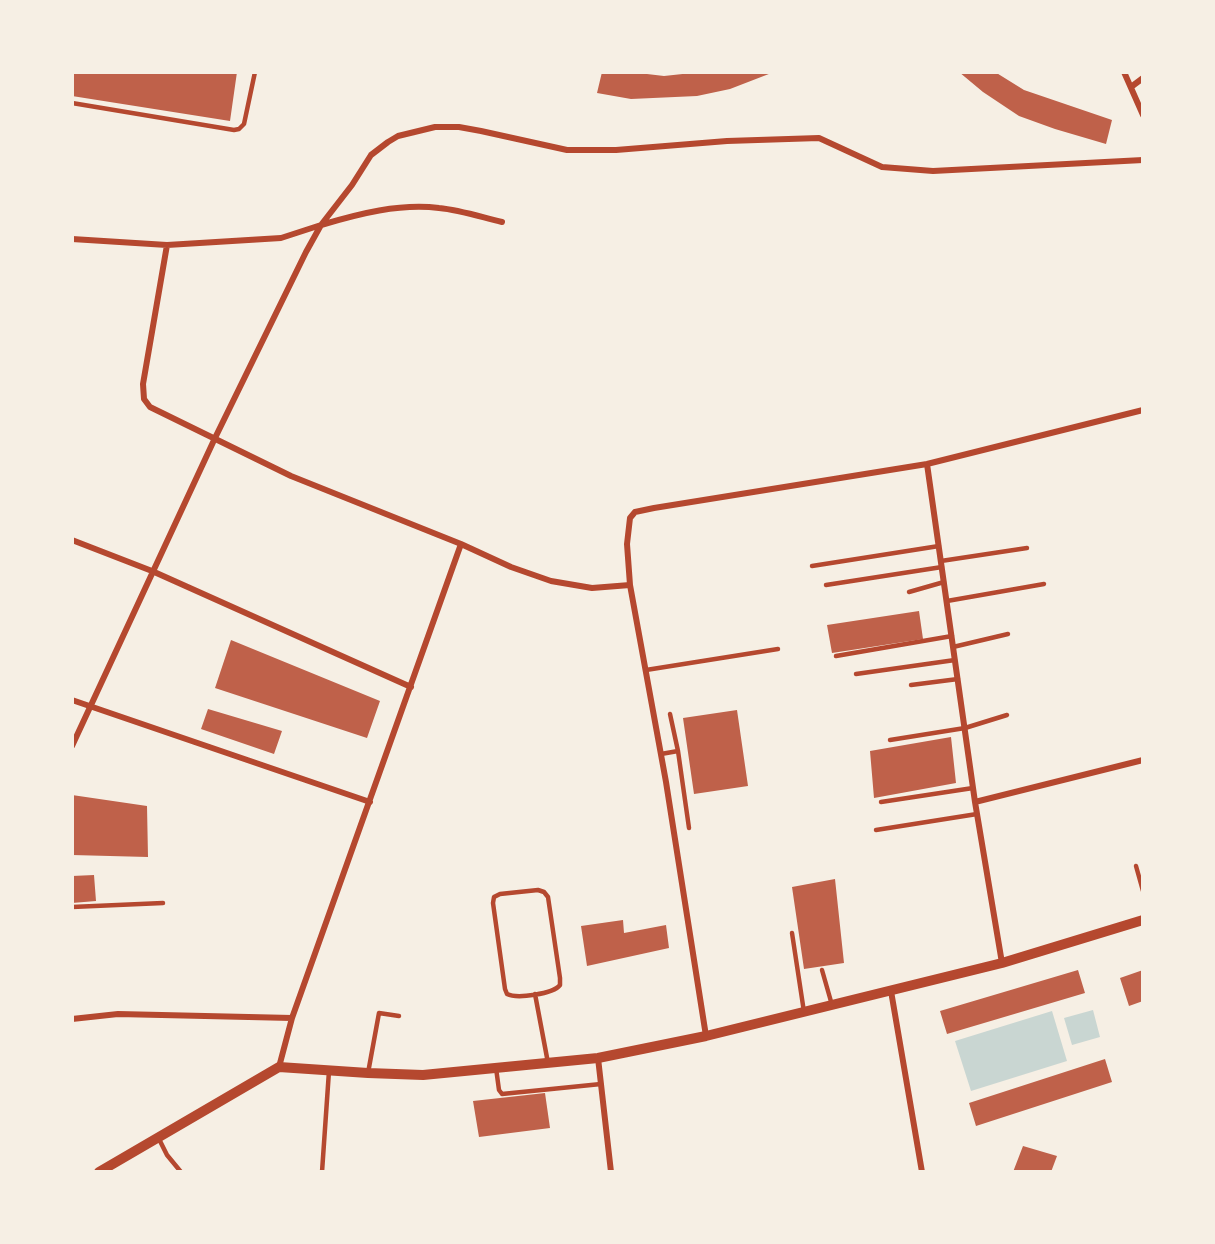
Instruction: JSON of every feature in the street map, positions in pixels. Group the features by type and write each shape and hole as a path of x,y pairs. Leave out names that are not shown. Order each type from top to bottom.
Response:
{"street":[{"path":"1124,72 1143,115"},
{"path":"1131,87 1143,78"},
{"path":"72,746 215,438 306,252 321,225 352,185 371,155 398,136 435,127 459,127 567,150 616,150 727,141 819,138 882,167 933,171 1143,160"},
{"path":"72,239 167,244 280,238 356,215 417,206 441,208 502,222"},
{"path":"167,244 143,384 144,399 150,406 291,476 461,544 511,567 551,581 592,588 630,585"},
{"path":"706,1036 661,754 630,585 627,544 630,518 635,512 654,508 927,464 1143,410"},
{"path":"927,464 975,802 1002,963"},
{"path":"72,540 152,571 411,687"},
{"path":"279,1067 292,1018 461,544"},
{"path":"72,700 370,802"},
{"path":"975,802 1143,760"},
{"path":"99,1172 279,1067 423,1075 598,1058 706,1036 1002,963 1143,920"},
{"path":"891,991 922,1172"},
{"path":"72,1019 118,1014 292,1018"},
{"path":"598,1058 611,1172"}],"lane":[{"path":"72,103 234,130 244,124 255,72"},
{"path":"812,566 939,546"},
{"path":"826,585 1027,548"},
{"path":"909,592 944,582"},
{"path":"947,601 1044,584"},
{"path":"954,647 1008,634"},
{"path":"836,656 952,636"},
{"path":"646,670 778,649"},
{"path":"856,674 955,660"},
{"path":"911,685 958,679"},
{"path":"670,714 678,751 689,828"},
{"path":"891,741 965,728 1007,715"},
{"path":"661,754 678,751"},
{"path":"881,802 973,788"},
{"path":"876,830 977,814"},
{"path":"1136,866 1143,891"},
{"path":"538,890 544,892 548,897 560,985 552,991 535,994 514,998 507,994 492,903 494,897 500,894 538,890"},
{"path":"72,907 163,903"},
{"path":"792,933 804,1012"},
{"path":"822,970 832,1005"},
{"path":"535,994 548,1063"},
{"path":"368,1073 379,1013 399,1016"},
{"path":"496,1068 499,1090 502,1094 601,1084"},
{"path":"322,1172 329,1071"},
{"path":"158,1137 167,1155 181,1172"}],"shaded area":[{"path":"1093,1010 1100,1037 1072,1045 1064,1018"},
{"path":"1052,1011 1067,1061 971,1091 955,1041"}],"building":[{"path":"72,72 237,72 230,121 72,96"},
{"path":"602,72 630,72 664,76 701,72 774,72 730,89 697,96 631,99 597,93"},
{"path":"959,72 995,72 1024,90 1112,120 1106,144 1019,116 983,92"},
{"path":"919,611 923,639 832,653 827,625"},
{"path":"231,640 380,701 367,738 215,688"},
{"path":"208,709 282,731 274,754 201,729"},
{"path":"737,710 748,786 694,794 683,718"},
{"path":"951,737 956,783 874,798 870,751"},
{"path":"72,795 147,806 148,857 72,855"},
{"path":"94,875 96,901 72,903 72,876"},
{"path":"835,879 844,963 804,969 792,887"},
{"path":"623,920 624,933 666,925 669,948 587,966 581,926"},
{"path":"1078,970 1085,993 947,1034 940,1011"},
{"path":"1143,970 1143,1001 1129,1006 1120,978"},
{"path":"1105,1059 1112,1082 976,1126 969,1103"},
{"path":"545,1093 550,1128 479,1137 473,1101"},
{"path":"1023,1146 1057,1156 1051,1172 1013,1172"}]}
